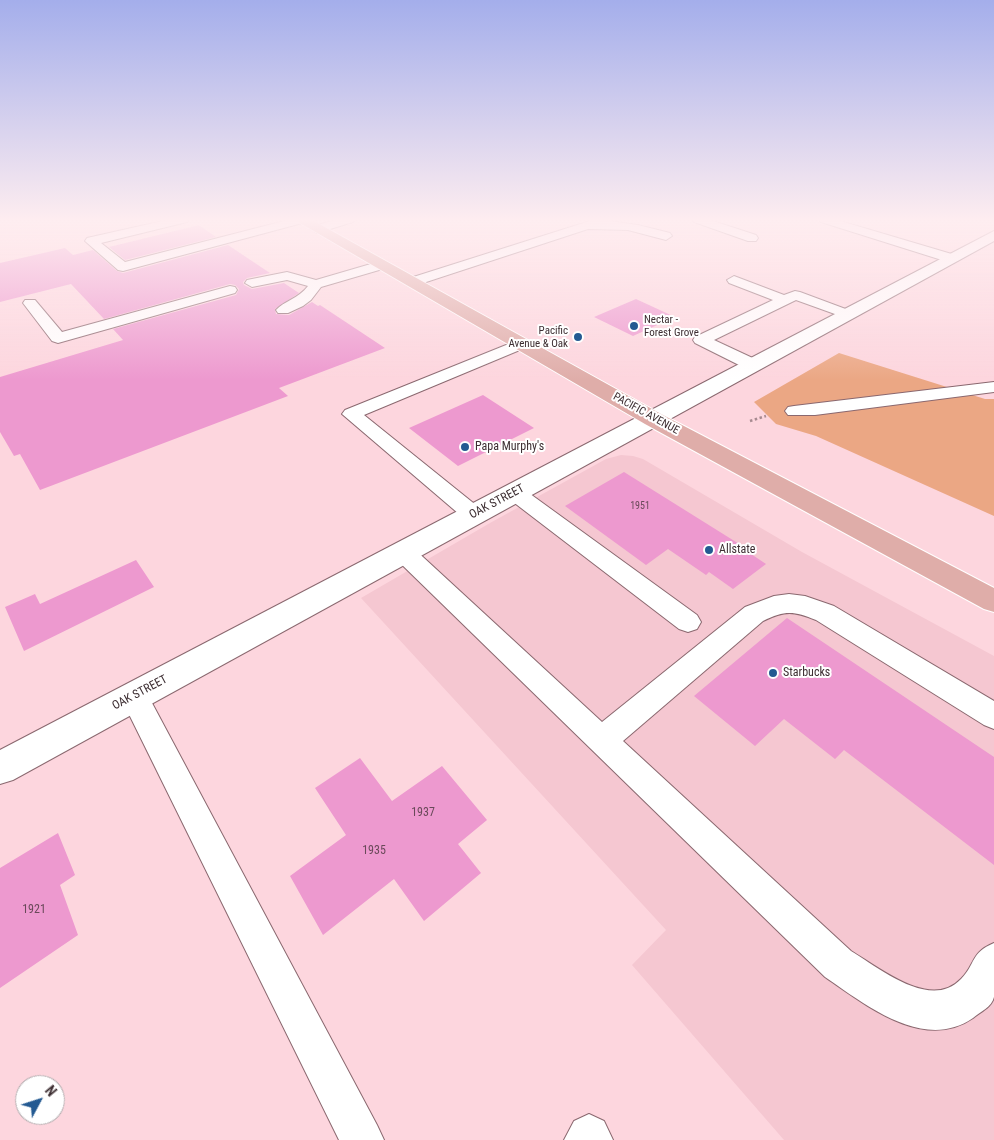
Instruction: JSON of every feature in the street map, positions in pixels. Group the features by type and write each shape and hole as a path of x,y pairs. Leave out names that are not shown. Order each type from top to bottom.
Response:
{"main road":[{"name":"PACIFIC AVENUE","path":"396,273 653,419 994,602"}],"street":[{"name":"OAK STREET","path":"0,768 922,273"}],"lane":[{"path":"252,283 287,276 316,284 353,273"},
{"path":"412,282 439,273"},
{"path":"734,280 785,300"},
{"path":"283,310 296,306 308,297 316,284"},
{"path":"30,303 58,338 230,290"},
{"path":"753,365 700,340 795,295 846,314"},
{"path":"474,515 351,414 521,344"},
{"path":"794,411 825,409 994,387"},
{"path":"515,493 688,622"},
{"path":"403,552 838,964 876,989 912,1008 950,1010 975,993 994,962"},
{"path":"602,740 754,614 774,604 797,603 825,613 994,716"},
{"path":"134,696 362,1140"},
{"path":"586,1140 589,1136 592,1140"}],"shaded area":[{"path":"839,353 985,399 994,399 994,516 816,436 776,424 754,402"},
{"path":"621,455 643,459 802,552 994,656 994,1140 784,1140 632,965 666,930 361,598 490,523 606,459"}],"building":[{"path":"0,273 269,273 247,278 243,282 244,285 252,289 284,283 299,293 275,309 276,314 289,315 312,302 318,306 320,305 385,348 279,388 288,396 40,490 20,454 14,456 0,432 0,377 123,340 113,329 236,295 239,289 235,285 230,284 104,319 71,284 0,302"},
{"name":"Nectar - Forest Grove","path":"636,299 675,317 633,336 594,317"},
{"name":"Papa Murphy's","path":"483,395 534,428 458,466 409,428"},
{"path":"624,472 744,547 742,548 766,564 733,589 709,572 706,575 668,549 646,565 565,506"},
{"path":"136,560 154,587 24,651 5,607 35,594 40,604"},
{"path":"787,618 994,757 994,865 844,750 835,759 784,719 755,746 694,696"},
{"path":"360,758 392,801 442,766 487,820 458,844 481,873 424,921 394,879 323,935 290,876 346,835 315,788"},
{"path":"58,833 75,875 60,885 78,935 0,988 0,868"}],"place":[{"name":"Nectar - Forest Grove","path":"634,326"},
{"name":"Pacific Avenue & Oak","path":"578,337"},
{"name":"Papa Murphy's","path":"465,447"},
{"name":"Allstate","path":"709,550"},
{"name":"Starbucks","path":"773,673"}]}
